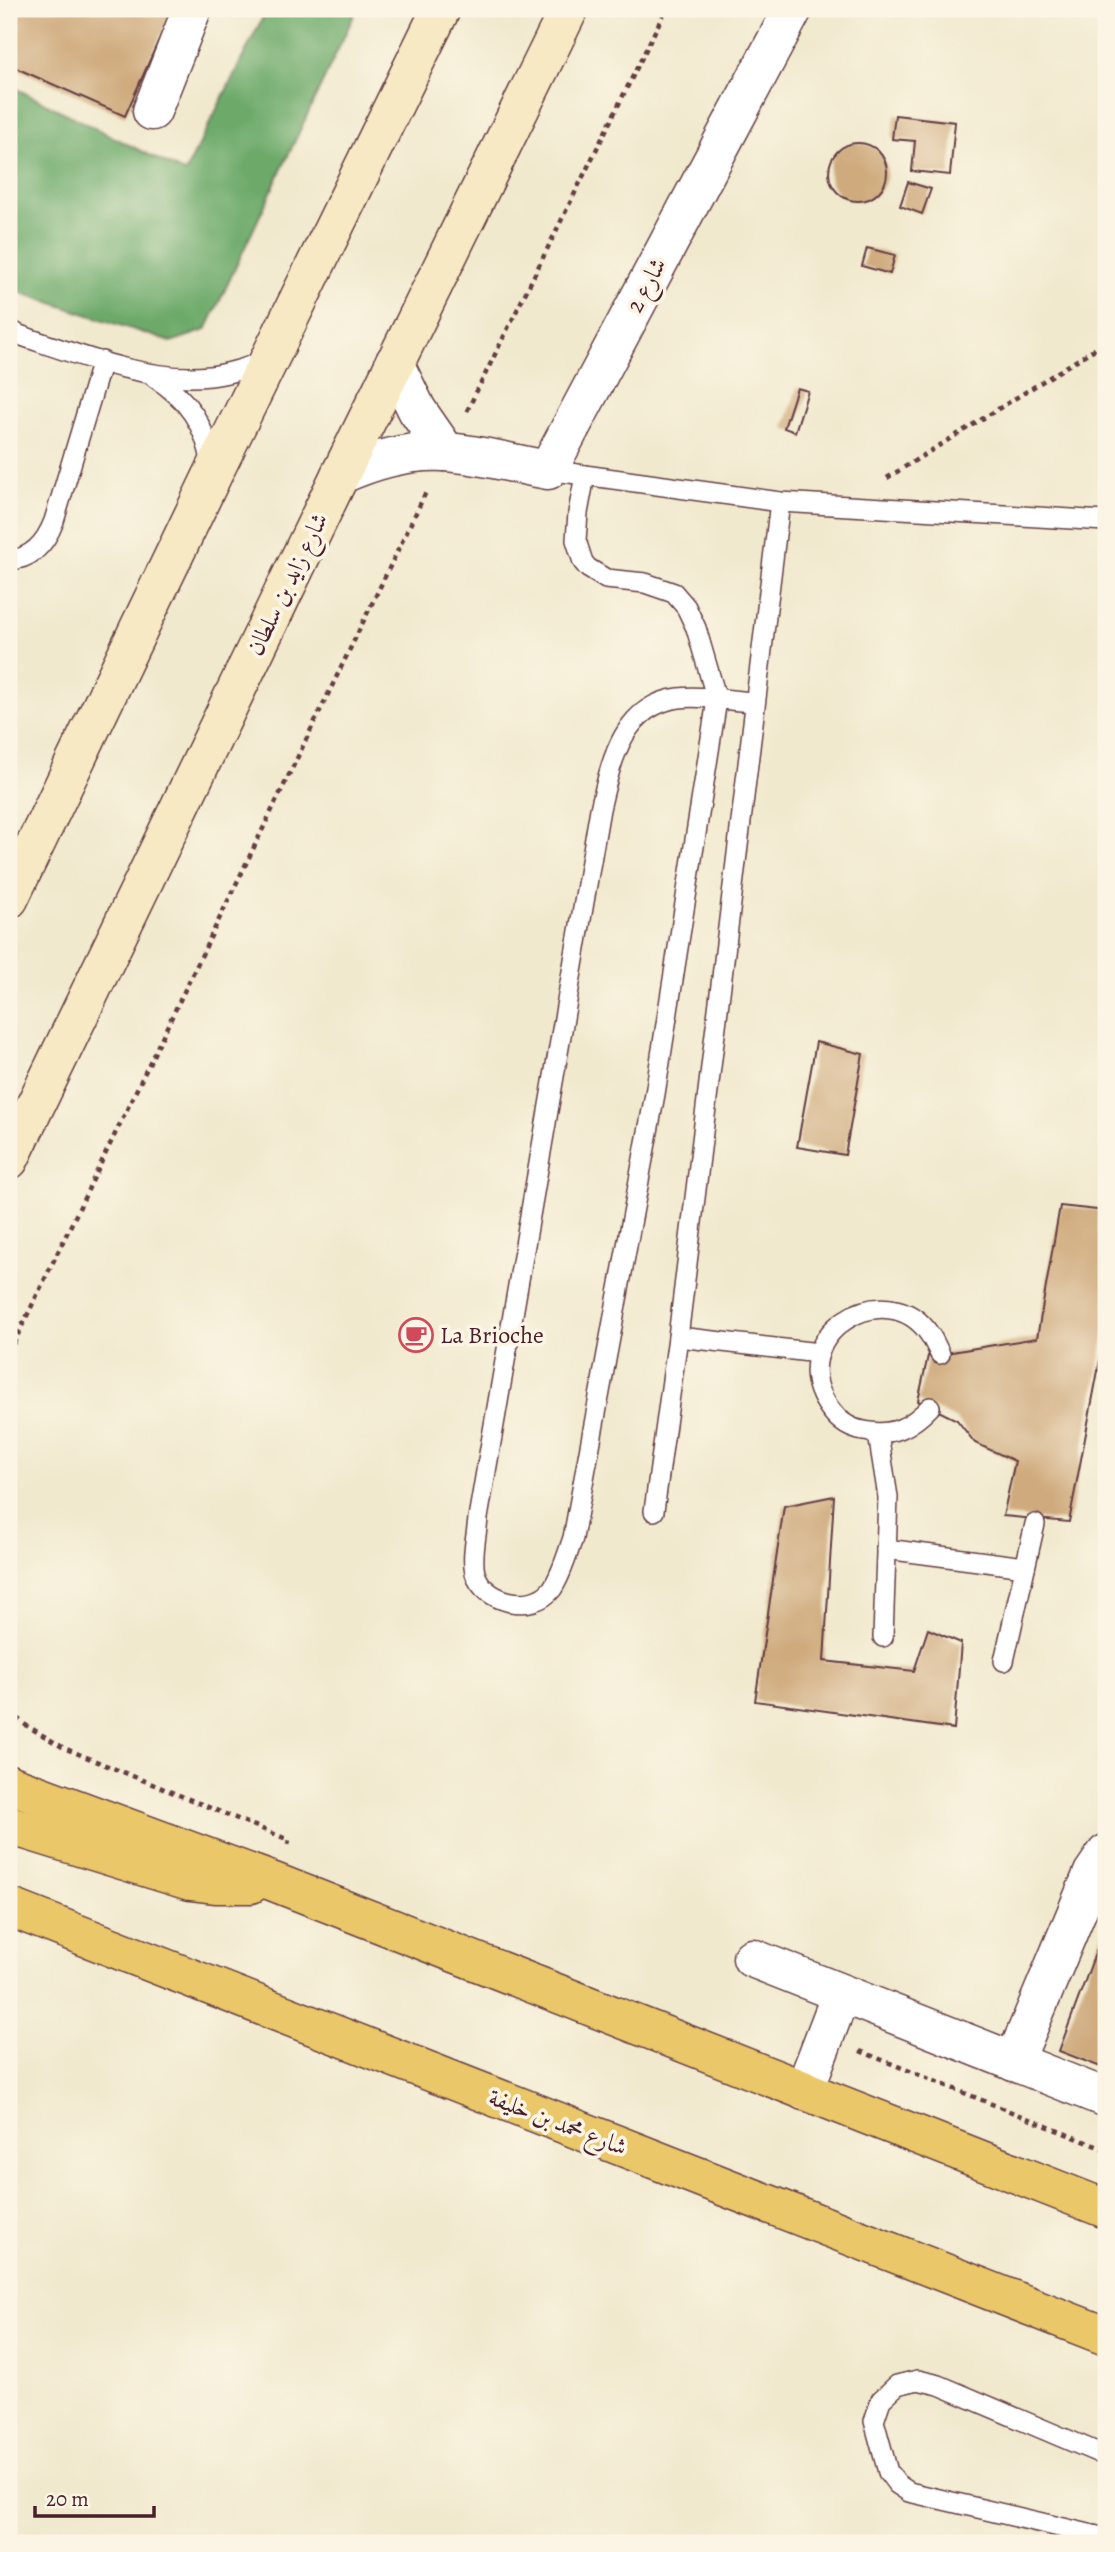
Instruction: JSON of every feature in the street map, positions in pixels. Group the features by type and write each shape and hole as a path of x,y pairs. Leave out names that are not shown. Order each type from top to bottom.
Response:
{"highway":[{"path":"9,1766 60,1801"},
{"path":"9,1784 274,1882 1106,2209"},
{"path":"9,1825 190,1881 215,1884 274,1882"},
{"name":"شارع محمد بن خليفة","path":"9,1907 1106,2336"}],"main road":[{"path":"9,899 214,472 442,9"},
{"name":"شارع زايد بن سلطان","path":"9,1160 394,363 569,9"}],"street":[{"path":"152,111 192,9"},
{"name":"شارع 2","path":"566,472 793,9"},
{"path":"394,363 417,410 446,452"},
{"path":"340,475 392,456 446,452 566,472"},
{"path":"1014,2062 1093,1873 1106,1854"},
{"path":"752,1958 1106,2098"},
{"path":"804,2091 841,1994"}],"lane":[{"path":"9,329 19,335 102,361 178,378 241,370 270,359"},
{"path":"9,560 34,552 47,538 102,361"},
{"path":"147,373 173,389 194,413 208,441 214,472"},
{"path":"755,702 717,700 682,697 658,704 637,717 621,738 611,761 600,809 478,1518 475,1571 482,1587 497,1598 527,1604 541,1598 553,1587 573,1538 655,1094 717,700 696,628 686,607 674,593 645,583 606,579 587,568 583,562 576,540 578,513 566,472 780,502 1106,521"},
{"path":"654,1511 678,1337 780,502"},
{"path":"930,1407 916,1422 898,1432 878,1434 855,1430 836,1417 822,1398 816,1377 819,1353 829,1333 847,1317 868,1309 891,1309 913,1318 929,1333 940,1354"},
{"path":"678,1337 819,1353"},
{"path":"878,1434 888,1497 883,1637"},
{"path":"1004,1661 1035,1524"},
{"path":"886,1549 1025,1567"},
{"path":"1106,2456 939,2385 918,2380 897,2385 881,2400 874,2421 888,2472 897,2484 909,2492 1106,2538"}],"path":[{"path":"9,1353 446,452 666,9"},
{"path":"845,505 1106,342"},
{"path":"9,1711 24,1724 64,1748 289,1840 274,1882"},
{"path":"824,2037 1106,2150"}],"green space":[{"path":"267,9 357,9 206,330 171,342 10,289 9,85 185,173"}],"building":[{"path":"9,9 156,9 170,15 125,116 9,65"},
{"path":"1106,9 1106,45 1101,44"},
{"path":"895,115 955,122 950,175 912,171 915,141 892,139"},
{"path":"852,143 864,143 879,151 887,166 887,178 879,193 864,201 852,201 837,193 829,178 829,166 837,151"},
{"path":"908,182 931,189 922,214 900,206"},
{"path":"867,248 895,255 890,274 862,266"},
{"path":"797,388 808,391 795,432 784,428"},
{"path":"816,1042 863,1054 845,1155 797,1147"},
{"path":"1060,1206 1106,1211 1106,1329 1069,1522 1003,1516 1015,1461 975,1443 957,1420 918,1401 928,1356 1037,1338"},
{"path":"834,1496 824,1661 914,1671 928,1629 961,1643 954,1729 755,1701 784,1506"},
{"path":"1106,1924 1106,2069 1059,2051"}],"place":[{"name":"La Brioche","path":"416,1335"}]}
